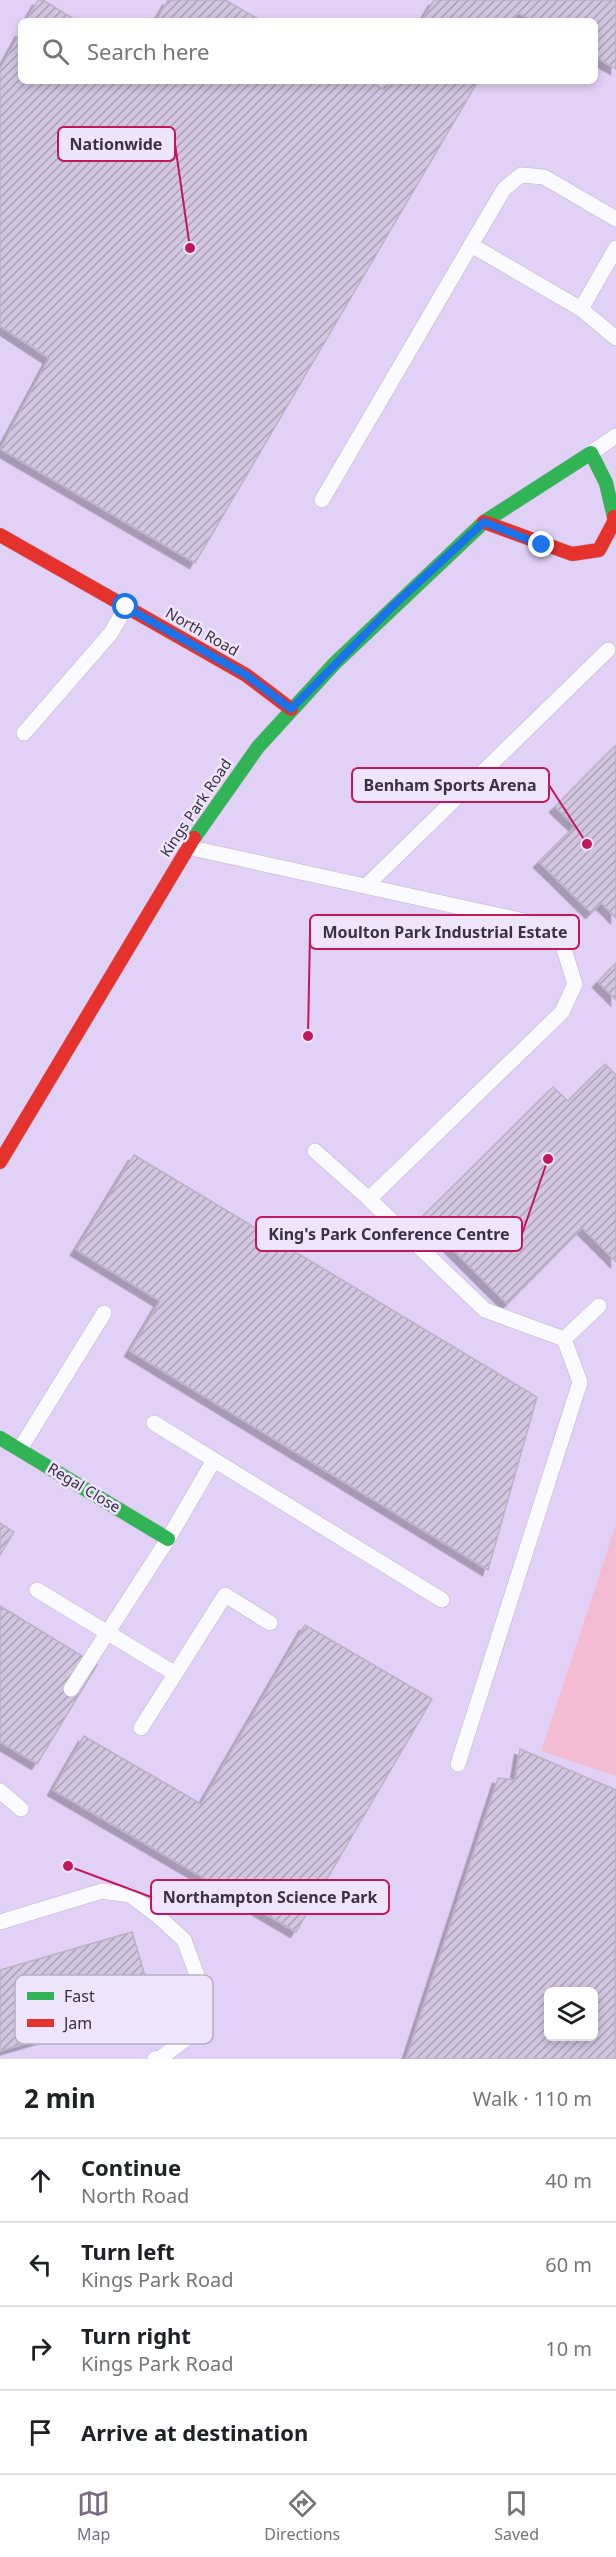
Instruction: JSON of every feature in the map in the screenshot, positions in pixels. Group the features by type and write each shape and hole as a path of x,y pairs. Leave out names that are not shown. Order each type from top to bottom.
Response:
{"street":[{"path":"484,522 572,554 599,550 615,521 606,483 591,453"},
{"name":"Kings Park Road","path":"0,1162 187,847 258,747 291,709 394,605 484,522 591,453"},
{"name":"North Road","path":"0,535 246,675 291,709"},
{"name":"Regal Close","path":"0,1438 168,1539"}],"lane":[{"path":"322,501 504,189 521,175 544,177 616,219"},
{"path":"471,245 581,309 616,338"},
{"path":"581,309 616,248"},
{"path":"591,453 616,436"},
{"path":"24,733 111,633 126,607"},
{"path":"366,886 608,650"},
{"path":"187,847 547,926 563,946 575,984 562,1012 369,1199"},
{"path":"315,1150 485,1310 564,1340 580,1382 458,1764"},
{"path":"564,1340 599,1306"},
{"path":"20,1449 104,1313"},
{"path":"154,1423 442,1600"},
{"path":"71,1689 168,1539 214,1460"},
{"path":"37,1590 174,1673"},
{"path":"141,1728 225,1596 270,1623"},
{"path":"0,1791 21,1809"},
{"path":"0,1922 102,1891 130,1895 184,1940 197,1975"},
{"path":"155,2059 162,2057 179,2044"}],"shaded area":[{"path":"0,0 616,0 616,2059 0,2059"},
{"path":"616,1524 616,1776 541,1751"}],"building":[{"path":"38,0 43,0 72,18 28,18"},
{"path":"168,0 225,0 257,18 158,18"},
{"path":"434,0 616,0 616,69 598,59 598,18 527,18 518,13 515,18 424,18"},
{"path":"18,36 18,84 374,84 385,90 388,84 476,84 195,563 0,449 49,358 0,326 0,69"},
{"path":"616,745 616,918 601,903 591,913 539,862 575,826 555,807"},
{"path":"616,963 616,1000 598,982"},
{"path":"605,1064 616,1075 616,1262 582,1228 507,1304 421,1218 553,1087 568,1101"},
{"path":"134,1155 537,1397 488,1570 130,1351 160,1301 76,1250"},
{"path":"0,1523 14,1532 0,1555"},
{"path":"0,1606 97,1665 37,1764 0,1742"},
{"path":"305,1625 432,1699 296,1932 53,1790 84,1736 201,1804"},
{"path":"520,1749 616,1790 615,2059 406,2059 498,1778 515,1780"},
{"path":"132,1932 145,1975 15,1975 15,2044 24,2044 0,2051 0,1970"}],"traffic: fast":[{"path":"194,838 258,747 335,663 484,522 591,453 606,483 614,517"},
{"path":"0,1438 168,1539"}],"traffic: jam":[{"path":"484,522 572,554 599,550 615,520 614,517"},
{"path":"0,535 246,675 291,709"},
{"path":"0,1162 194,838"}],"place":[{"name":"Nationwide","path":"190,248"},
{"name":"Benham Sports Arena","path":"587,844"},
{"name":"Moulton Park Industrial Estate","path":"308,1036"},
{"name":"King's Park Conference Centre","path":"548,1159"},
{"name":"Northampton Science Park","path":"68,1866"}],"route":[{"path":"126,607 246,675 291,709 394,605 484,522 542,545"}]}
